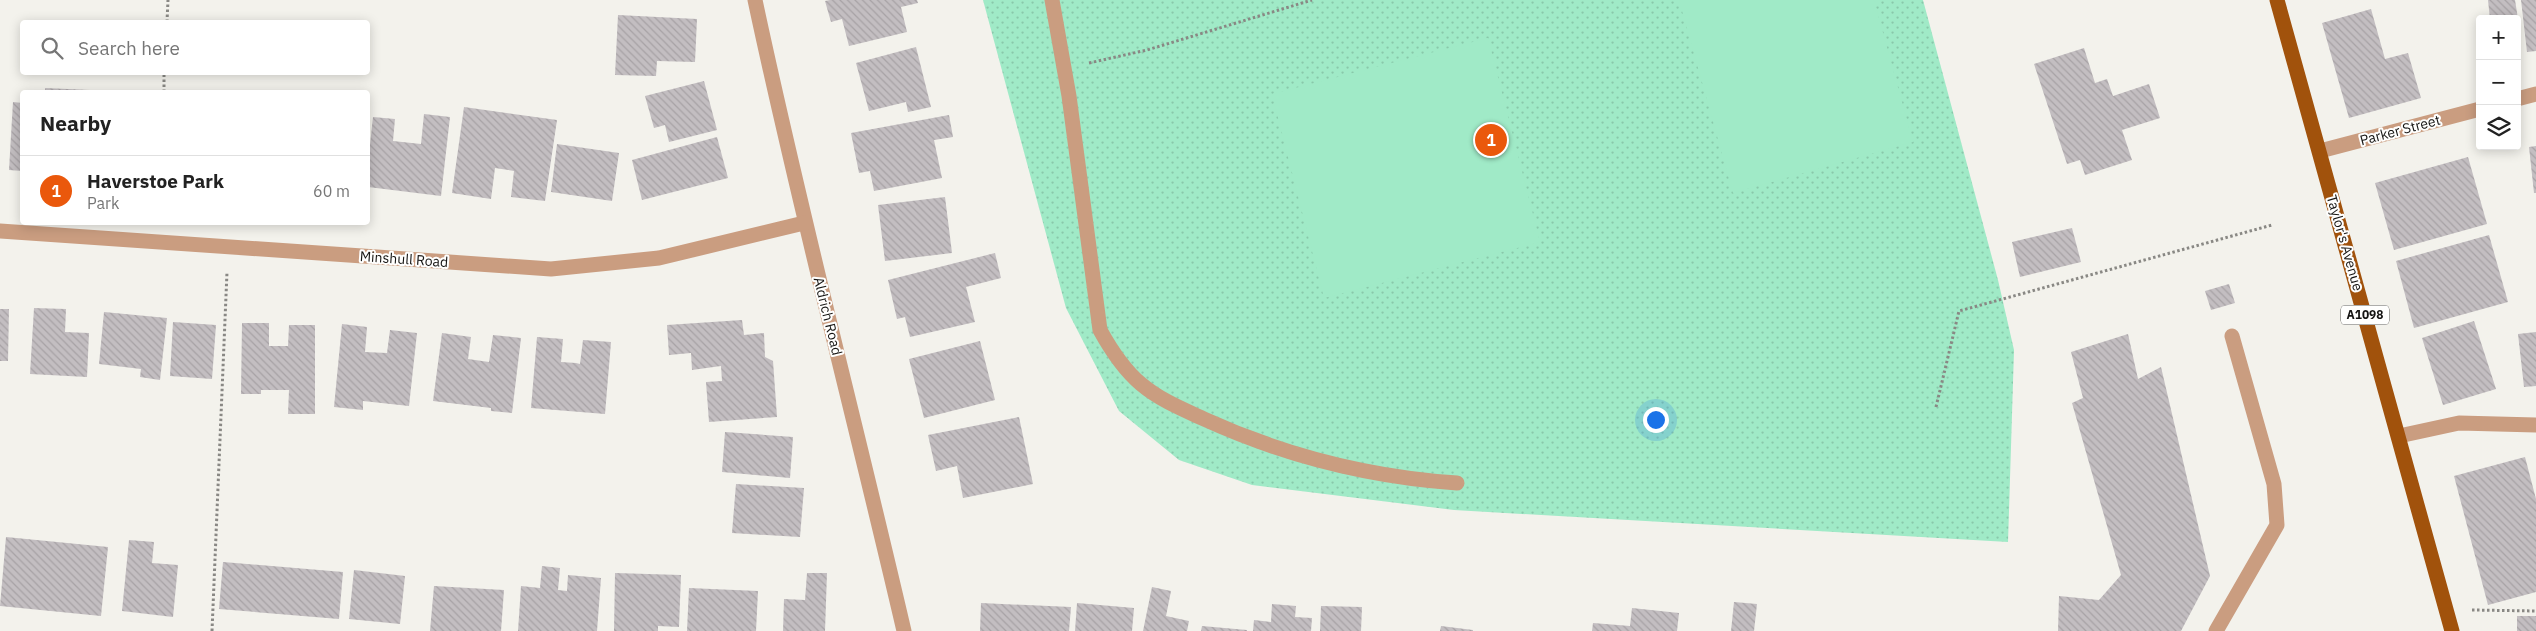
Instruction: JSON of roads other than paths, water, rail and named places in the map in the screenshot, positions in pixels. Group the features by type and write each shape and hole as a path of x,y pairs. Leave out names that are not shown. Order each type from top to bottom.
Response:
{"main road":[{"name":"Taylor's Avenue","path":"2277,0 2452,631"}],"street":[{"name":"Aldrich Road","path":"754,0 804,224 863,453 904,631"},
{"path":"1052,0 1064,68 1100,330 1116,359 1141,384 1169,403 1246,438 1324,462 1415,480 1457,483"},
{"path":"2521,98 2536,94"},
{"name":"Parker Street","path":"2320,151 2476,110"},
{"name":"Minshull Road","path":"0,231 551,269 659,258 804,224"},
{"path":"2216,631 2276,525 2274,484 2232,336"},
{"path":"2399,436 2459,423 2536,425"}],"place":[{"name":"Haverstoe Park","path":"1491,140"}]}
